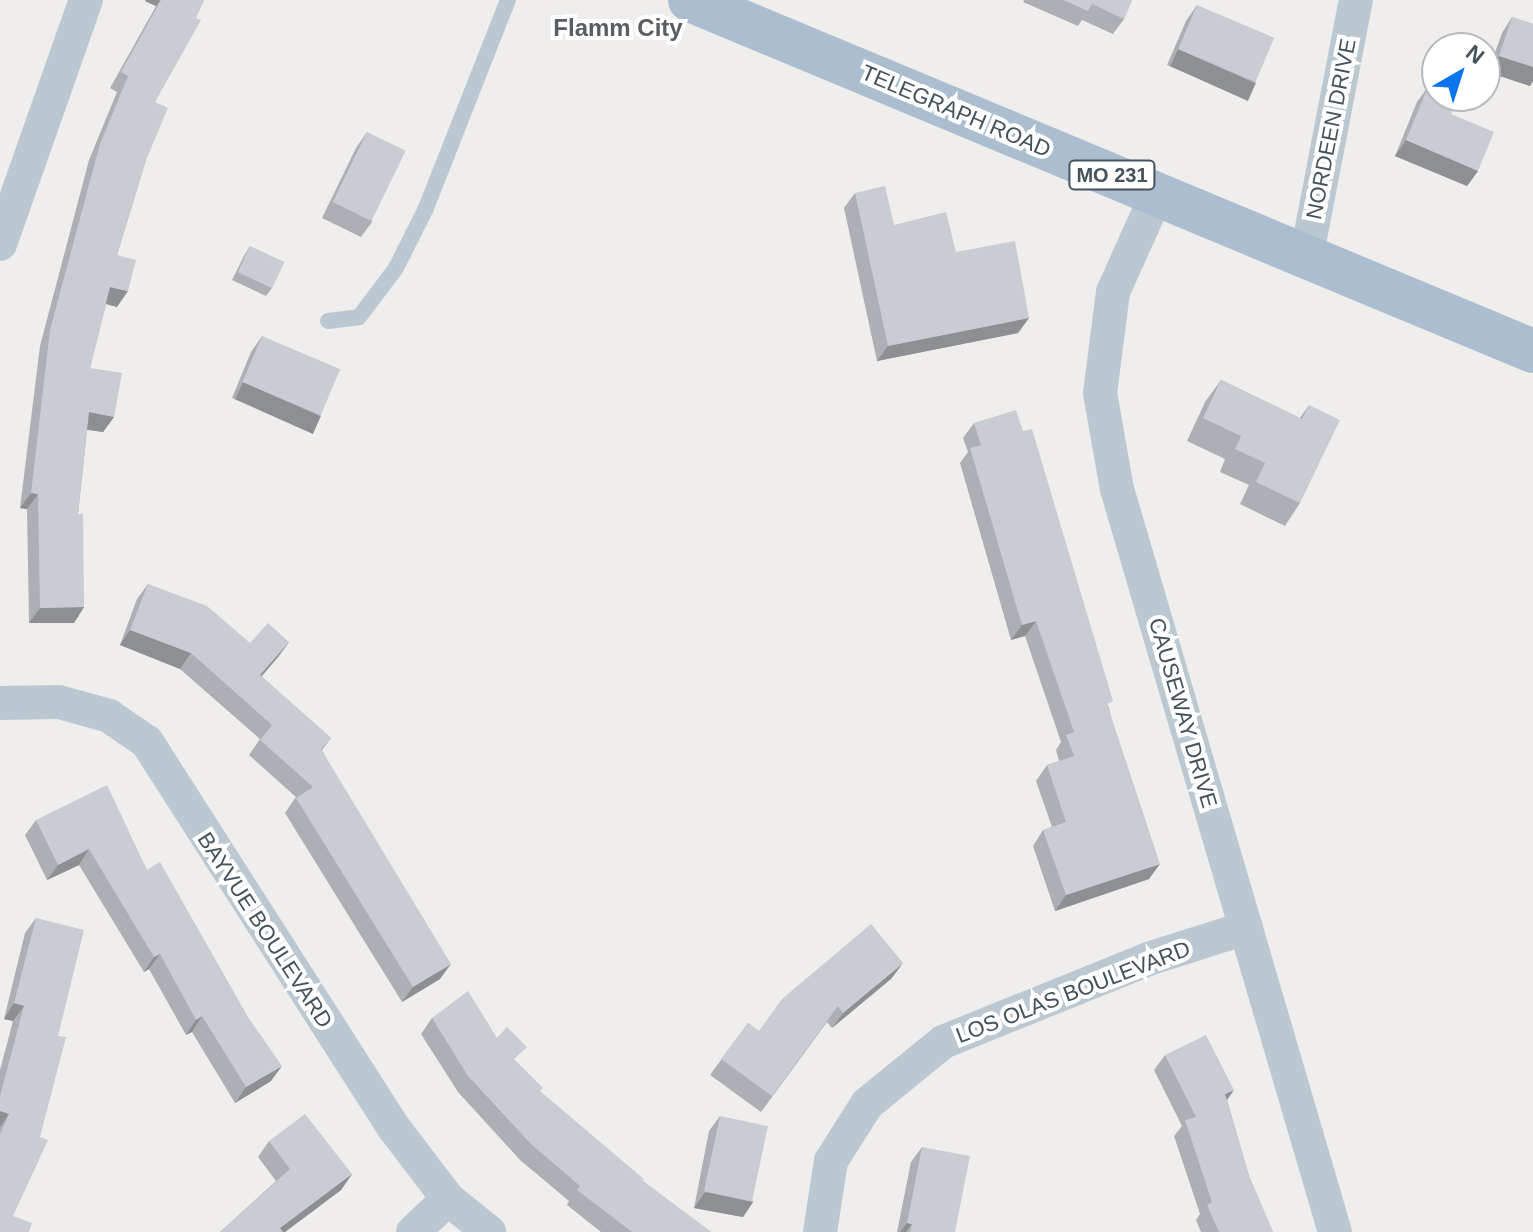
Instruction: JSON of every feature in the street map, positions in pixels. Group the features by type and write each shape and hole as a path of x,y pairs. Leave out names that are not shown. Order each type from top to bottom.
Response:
{"main road":[{"name":"TELEGRAPH ROAD","path":"690,0 1533,351"}],"street":[{"path":"0,244 86,0"},
{"name":"NORDEEN DRIVE","path":"1306,259 1356,0"},
{"name":"CAUSEWAY DRIVE","path":"1157,194 1113,292 1100,393 1117,489 1335,1232"},
{"name":"BAYVUE BOULEVARD","path":"0,703 59,702 109,716 147,742 318,1015 448,1199 489,1232"},
{"name":"LOS OLAS BOULEVARD","path":"820,1232 831,1161 867,1104 943,1042 1148,959 1246,928"},
{"path":"413,1232 448,1199"}],"lane":[{"path":"328,321 359,317 396,268 426,208 508,0"}],"building":[{"path":"161,0 204,0 196,18 201,20 155,102 168,108 146,160 117,255 136,260 128,291 110,287 90,368 122,373 114,417 89,412 78,514 83,514 84,607 40,608 38,494 31,493 50,330 100,144 128,76 121,72"},
{"path":"1063,0 1132,0 1124,19 1092,4 1088,11"},
{"path":"1197,5 1274,38 1256,82 1178,49"},
{"path":"1512,17 1533,24 1533,67 1501,57"},
{"path":"1421,104 1421,112 1452,112 1494,132 1478,171 1406,140"},
{"path":"367,132 406,151 371,221 333,202"},
{"path":"885,186 894,225 946,212 956,252 1015,241 1029,318 888,346 855,193"},
{"path":"250,246 284,262 272,288 238,272"},
{"path":"262,336 340,369 321,415 242,382"},
{"path":"1221,380 1302,419 1309,405 1340,420 1300,503 1256,482 1265,463 1235,449 1241,436 1203,418"},
{"path":"1016,410 1023,431 1032,429 1113,701 1107,704 1160,864 1066,895 1043,830 1066,822 1047,765 1074,756 1066,735 1074,732 1036,621 1022,625 970,448 981,445 974,423"},
{"path":"148,584 207,606 250,643 268,623 289,642 260,675 331,738 321,749 451,964 413,987 296,798 313,787 260,740 272,725 191,653 130,630"},
{"path":"107,785 147,870 160,862 248,1017 282,1066 246,1087 202,1016 196,1020 160,954 154,957 89,849 58,865 36,820"},
{"path":"36,918 84,930 58,1036 66,1037 40,1137 48,1140 13,1216 32,1223 29,1232 0,1232 0,1134 9,1114 0,1111 0,1096 24,1006 14,1003"},
{"path":"871,924 903,963 843,1013 838,1006 772,1096 721,1059 748,1023 759,1031 782,999"},
{"path":"468,991 497,1038 507,1027 527,1047 514,1059 543,1088 540,1091 645,1180 640,1179 711,1232 632,1232 577,1190 580,1186 531,1144 468,1076 432,1018"},
{"path":"1206,1035 1234,1090 1225,1094 1249,1176 1273,1232 1219,1232 1207,1205 1212,1202 1185,1120 1196,1117 1165,1055"},
{"path":"305,1114 352,1174 280,1228 283,1232 220,1232 290,1169 269,1141"},
{"path":"720,1116 768,1126 752,1202 704,1191"},
{"path":"922,1147 970,1156 955,1232 910,1232 912,1224 907,1223"}],"district":[{"name":"Flamm City","path":"618,28"}]}
